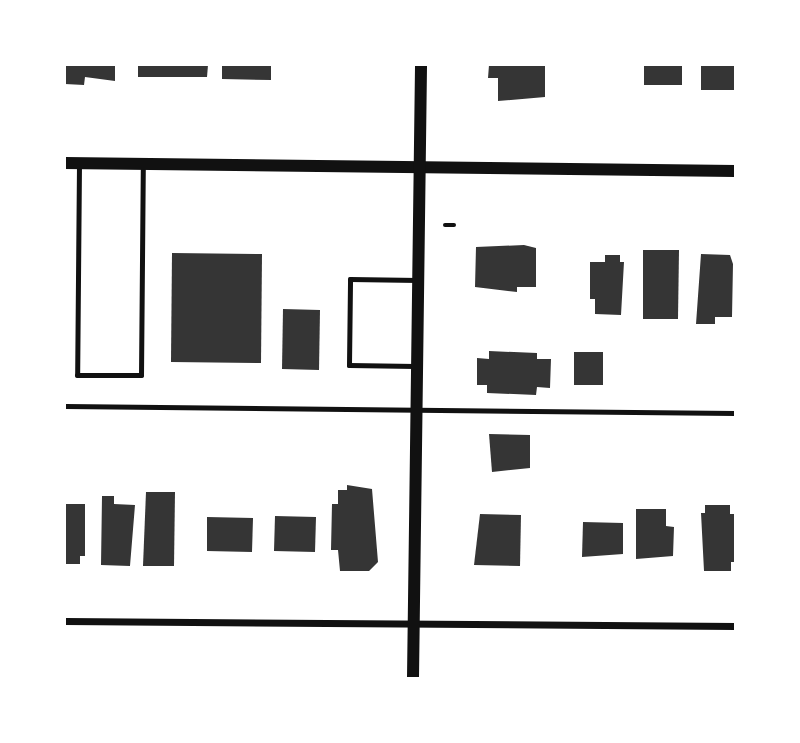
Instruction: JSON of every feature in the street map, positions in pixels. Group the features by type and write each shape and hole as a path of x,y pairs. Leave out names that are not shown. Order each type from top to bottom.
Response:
{"street":[{"path":"413,678 421,65"},
{"path":"65,163 735,171"},
{"path":"65,621 735,626"}],"lane":[{"path":"79,163 77,375 141,375 143,163"},
{"path":"418,280 350,279 349,365 418,366"},
{"path":"65,406 735,413"}],"path":[{"path":"445,225 454,225"}],"building":[{"path":"65,65 115,65 115,81 85,77 84,85 65,84"},
{"path":"138,65 208,65 207,77 138,77"},
{"path":"222,65 271,65 271,80 222,79"},
{"path":"489,65 545,65 545,97 498,101 498,78 488,78"},
{"path":"644,65 682,65 682,85 644,85"},
{"path":"701,65 735,65 735,90 701,90"},
{"path":"524,245 536,248 536,287 517,287 517,292 475,287 476,247"},
{"path":"643,250 679,250 678,319 643,319"},
{"path":"172,253 262,254 261,363 171,362"},
{"path":"701,254 730,255 733,264 732,317 715,317 715,324 696,324"},
{"path":"605,255 620,255 620,262 624,262 621,315 595,314 595,299 590,299 590,262 605,262"},
{"path":"283,309 320,310 319,370 282,369"},
{"path":"489,351 537,353 537,359 551,359 550,388 537,387 536,395 487,393 487,385 477,385 477,358 489,359"},
{"path":"574,352 603,352 603,385 574,385"},
{"path":"489,434 530,435 530,468 492,472"},
{"path":"347,485 372,489 378,562 369,571 340,571 338,550 331,550 332,504 338,504 338,490 347,490"},
{"path":"146,492 175,492 174,566 143,566"},
{"path":"102,496 114,496 114,504 135,505 130,566 101,565"},
{"path":"65,504 85,504 85,556 80,556 80,564 65,564"},
{"path":"705,505 730,505 730,514 735,514 735,562 731,562 731,571 704,571 701,513 705,513"},
{"path":"636,509 666,509 666,526 674,527 673,556 636,559"},
{"path":"480,514 521,515 520,566 474,565"},
{"path":"275,516 316,517 315,552 274,551"},
{"path":"207,517 253,518 252,552 207,551"},
{"path":"583,522 623,523 623,554 582,557"}]}
